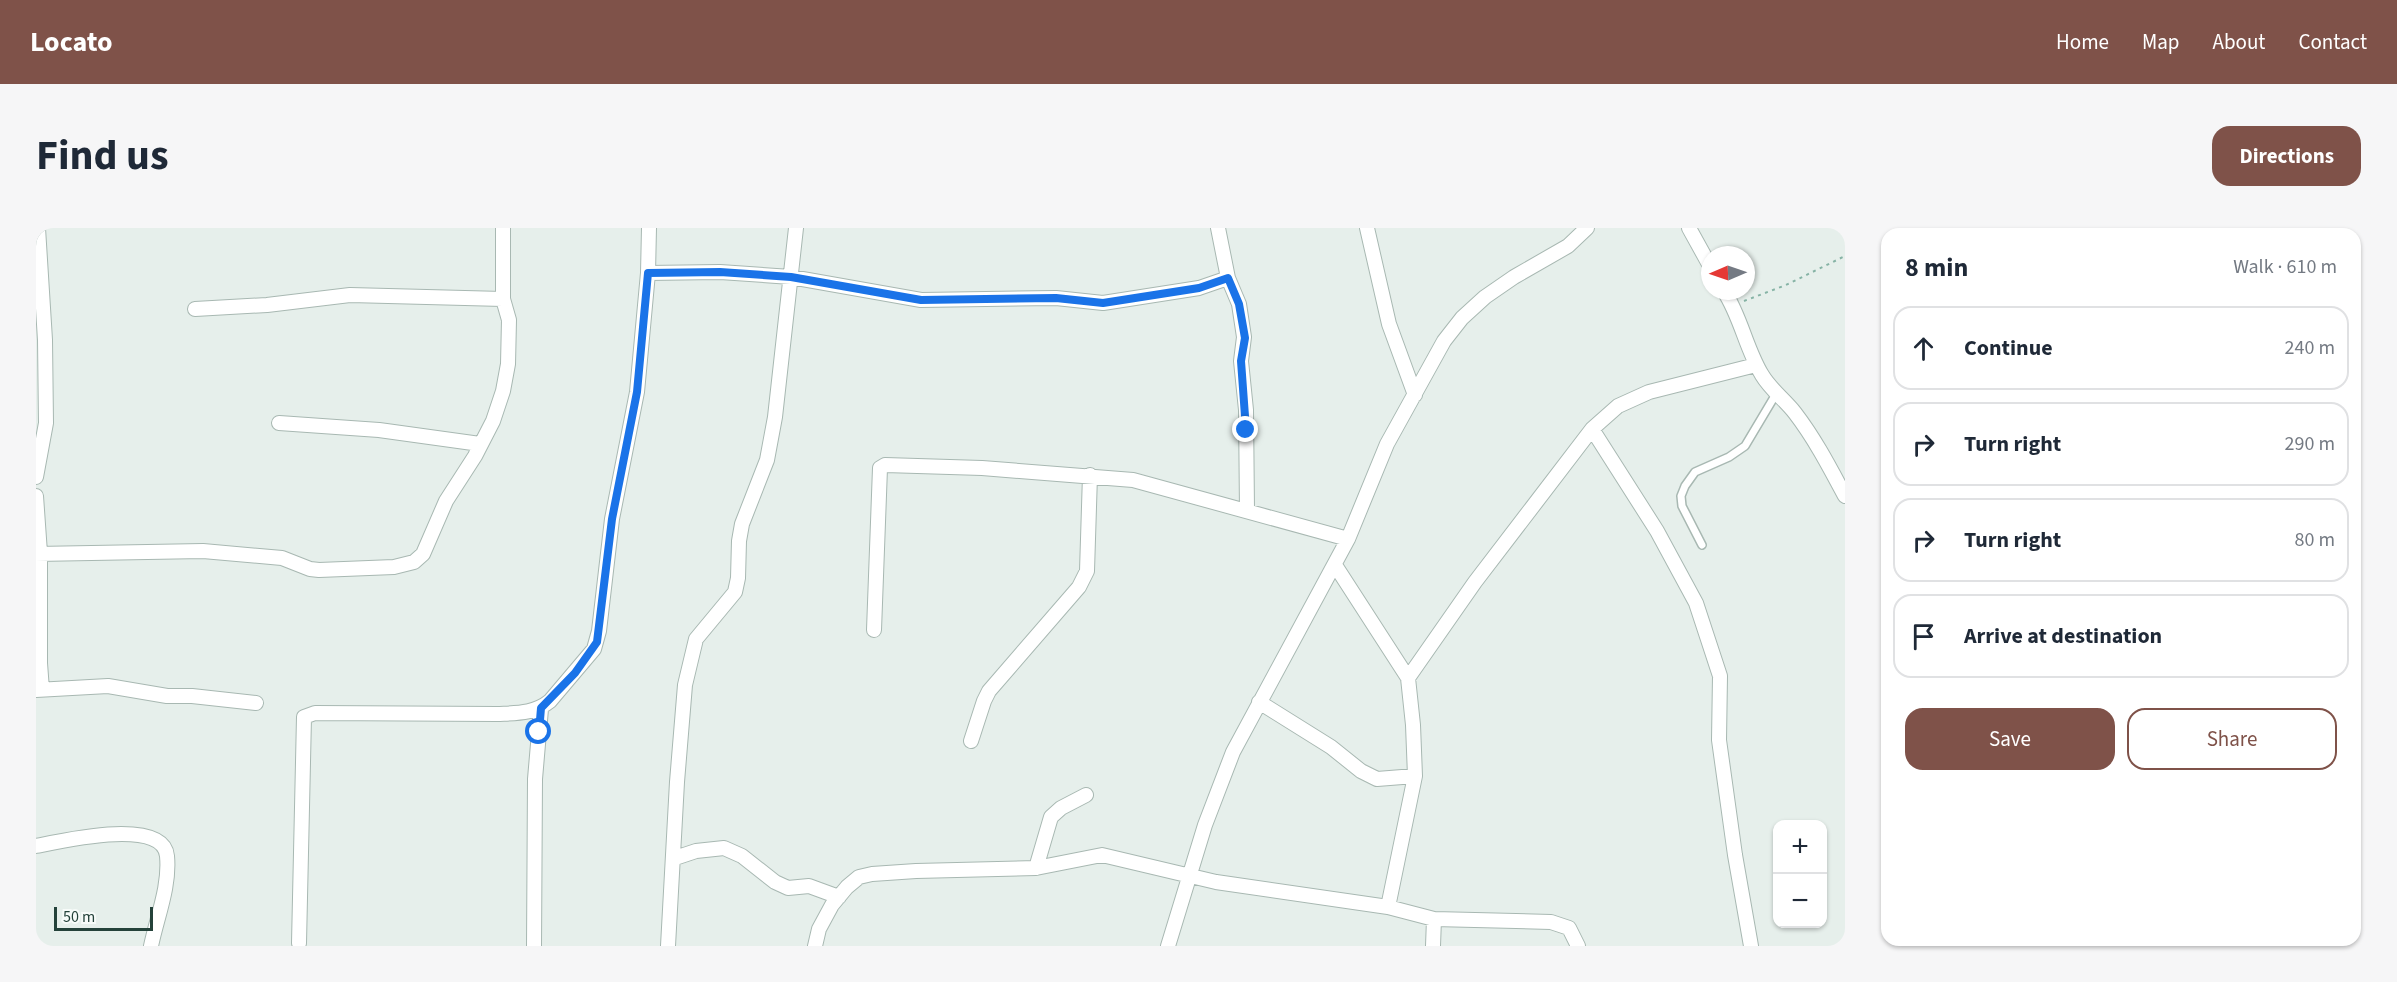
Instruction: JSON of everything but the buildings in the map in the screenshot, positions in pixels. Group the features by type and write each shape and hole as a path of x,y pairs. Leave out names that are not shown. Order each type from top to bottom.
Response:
{"street":[{"path":"36,477 46,423 45,340 38,228"},
{"path":"38,553 203,551 282,558 310,569 319,570 405,565 423,554 446,501 475,456 493,421 503,391 508,364 509,320 503,299 503,228"},
{"path":"299,943 304,717 315,713 525,713 541,708 575,673 597,642 614,508 637,392 648,273 649,228"},
{"path":"668,946 685,686 696,639 735,592 742,524 767,460 776,417 796,228"},
{"path":"1218,228 1228,278 1239,304 1245,338 1241,361 1246,411 1247,510"},
{"path":"1367,228 1389,324 1415,395"},
{"path":"1168,946 1189,874 1233,752 1258,702 1335,565 1387,444 1444,342 1462,318 1485,297 1514,277 1569,246 1587,228"},
{"path":"1689,228 1701,250"},
{"path":"648,273 720,272 791,277 921,300 1056,298 1103,303 1199,288 1228,278"},
{"path":"195,309 267,305 350,295 503,299"},
{"path":"1730,300 1756,365 1776,394 1794,411 1820,449 1845,496"},
{"path":"1408,678 1475,582 1592,429 1618,406 1649,392 1756,365"},
{"path":"279,423 379,430 480,444"},
{"path":"1592,429 1657,531 1696,603 1720,676 1719,740 1735,855 1751,946"},
{"path":"874,630 880,468 882,466 982,468 1090,475 1145,482 1348,539"},
{"path":"971,741 989,691 1079,587 1087,571 1090,475"},
{"path":"36,496 39,690 108,686 167,696 192,696 256,703"},
{"path":"1335,565 1408,678 1415,776 1388,908"},
{"path":"1258,702 1331,747 1361,771 1377,779 1415,776"},
{"path":"534,946 535,779 541,708"},
{"path":"1036,868 1051,817 1060,808 1086,795"},
{"path":"36,846 65,838 131,834 149,836 160,842 167,854 167,882 151,946"},
{"path":"675,858 696,851 724,848 742,856 775,882 788,888 809,886 839,897"},
{"path":"815,946 819,929 839,897 847,886 859,877 872,873 1036,868 1102,855 1216,882 1388,908 1434,919 1551,922 1569,928 1578,946"},
{"path":"1432,946 1434,919"},
{"path":"1569,928 1570,946"}],"lane":[{"path":"1702,545 1682,506 1681,496 1684,486 1695,472 1729,457 1745,446 1776,394"}],"path":[{"path":"1733,305 1786,285 1845,256"}],"route":[{"path":"539,732 541,708 575,673 597,642 612,519 637,392 648,273 720,272 791,277 921,300 1056,298 1103,303 1159,296 1199,288 1228,278 1239,304 1245,338 1241,361 1246,430"}]}
